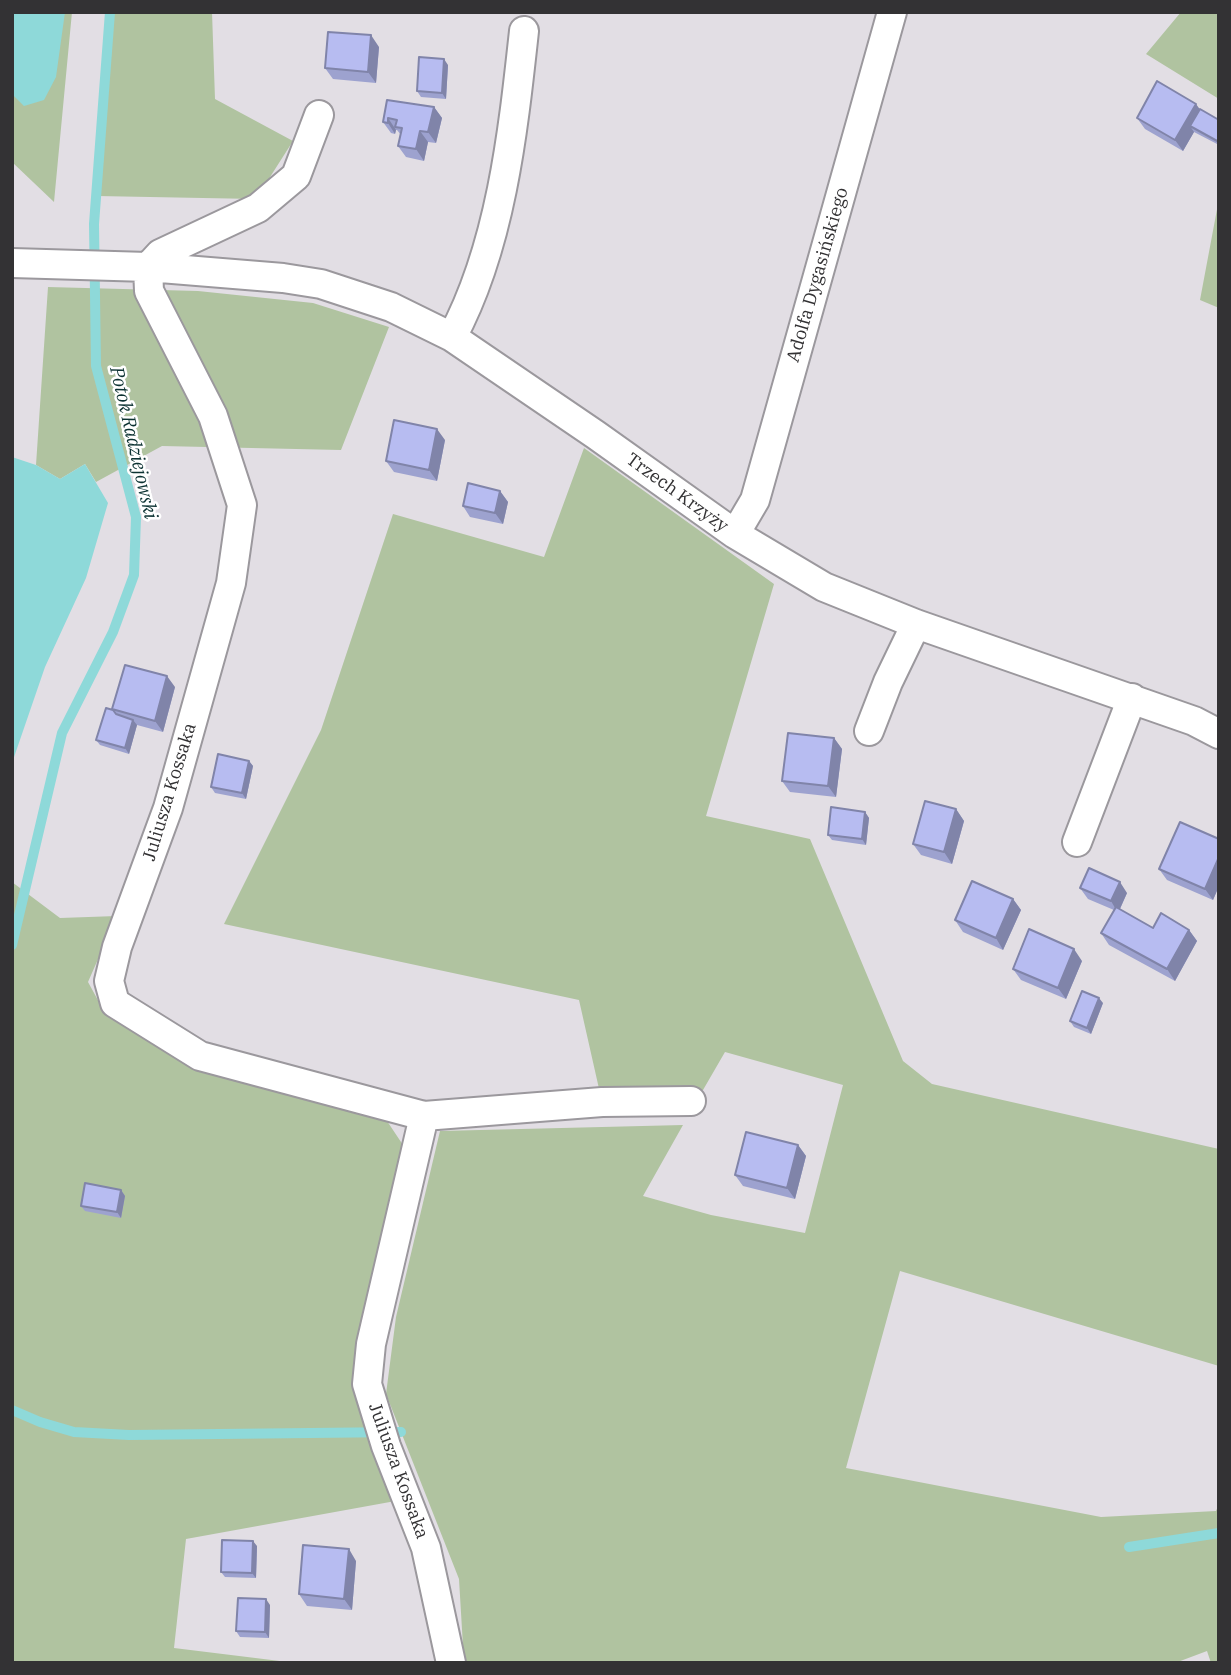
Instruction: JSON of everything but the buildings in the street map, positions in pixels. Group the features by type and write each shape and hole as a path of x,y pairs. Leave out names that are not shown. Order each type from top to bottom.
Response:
{"street":[{"name":"Adolfa Dygasińskiego","path":"735,534 755,500 892,12"},
{"path":"452,337 466,311 485,256 505,173 517,100 524,31"},
{"path":"148,267 160,254 258,208 296,176 319,115"},
{"name":"Trzech Krzyży","path":"12,263 239,273 321,284 391,307 452,337 735,534 824,587 916,624 1194,720 1219,734"},
{"name":"Juliusza Kossaka","path":"148,267 149,291 213,416 242,505 230,583 168,808 117,947 109,981 115,1003 200,1056 424,1116 602,1102 691,1101"},
{"path":"869,731 888,682 916,624"},
{"path":"1077,842 1132,698"},
{"name":"Juliusza Kossaka","path":"424,1116 371,1345 368,1384 376,1418 426,1548 451,1663"}],"green space":[{"path":"12,12 72,12 54,202 12,162"},
{"path":"112,12 212,12 215,99 293,141 256,199 97,196"},
{"path":"1181,12 1219,12 1219,99 1146,54"},
{"path":"1219,204 1219,308 1200,300"},
{"path":"48,287 198,291 313,303 389,327 341,450 162,446 96,482 85,464 60,479 36,465"},
{"path":"584,448 774,584 706,816 810,839 903,1061 932,1084 1219,1149 1219,1366 900,1271 846,1468 1101,1517 1216,1511 1219,1504 1219,1663 1211,1663 1207,1651 1175,1663 464,1663 459,1579 386,1394 396,1317 440,1131 683,1125 643,1196 711,1215 805,1233 843,1085 725,1052 703,1090 602,1102 579,1000 224,924 321,730 393,514 544,557"},
{"path":"12,882 60,918 117,916 88,982 105,1013 233,1074 385,1118 403,1145 354,1371 401,1500 186,1539 174,1648 296,1663 12,1663"}],"water":[{"path":"12,12 65,12 56,77 44,100 24,106 12,94"},
{"path":"12,457 36,465 60,479 85,464 108,503 86,578 45,667 12,763"}],"waterway":[{"name":"Potok Radziejowski","path":"12,945 62,733 113,632 134,575 136,517 96,366 94,224 110,12"},
{"path":"12,1410 74,1432 129,1435 401,1432"},
{"path":"1129,1547 1219,1533"}]}
